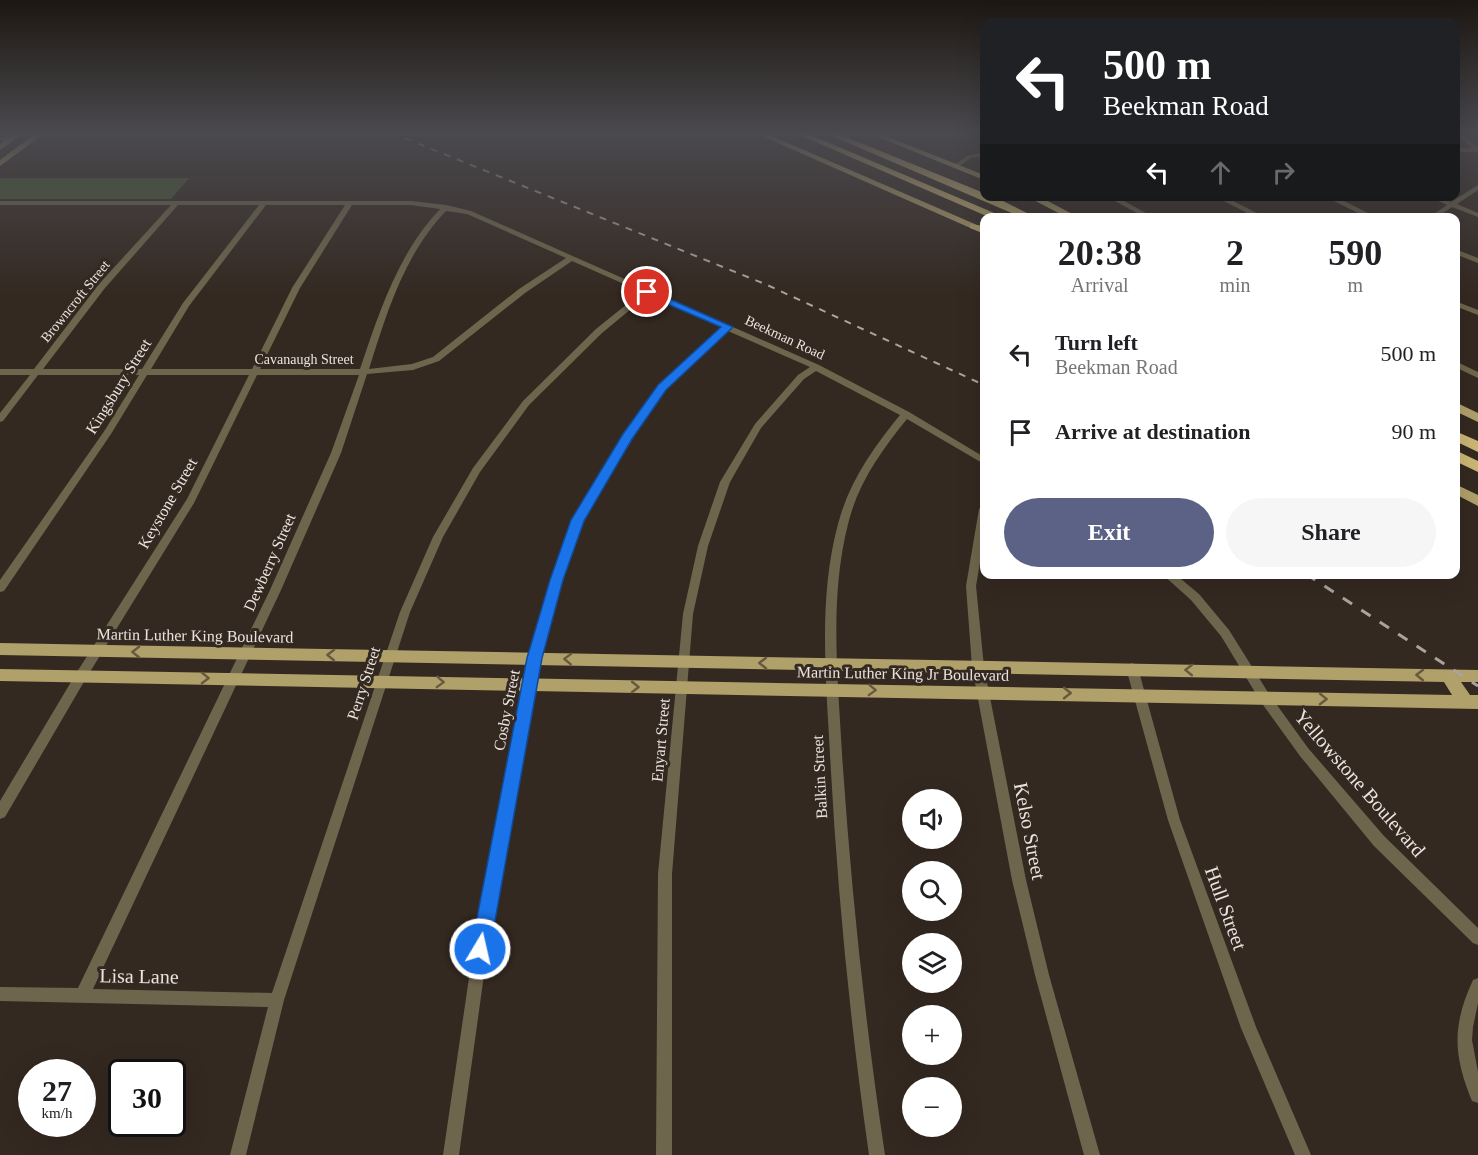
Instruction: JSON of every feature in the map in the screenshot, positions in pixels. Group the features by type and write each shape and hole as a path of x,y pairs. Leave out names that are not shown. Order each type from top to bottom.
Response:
{"highway":[{"path":"927,187 989,213"},
{"path":"962,187 980,194"},
{"path":"995,201 1021,213"},
{"path":"1460,438 1478,447"},
{"path":"1460,458 1478,468"}],"main road":[{"path":"884,187 980,229"},
{"path":"1040,201 1066,213"},
{"path":"1460,409 1478,418"},
{"path":"1460,491 1478,501"},
{"name":"Martin Luther King Boulevard","path":"0,649 390,656"},
{"name":"Martin Luther King Jr Boulevard","path":"390,656 1478,676"},
{"path":"0,675 232,679"},
{"path":"1448,676 1471,701"},
{"name":"Martin Luther King Jr Boulevard","path":"232,679 983,693 1139,693 1265,698 1471,701"}],"street":[{"path":"1460,199 1478,187"},
{"path":"1119,201 1142,213"},
{"path":"1228,201 1253,213"},
{"path":"1338,201 1365,213"},
{"path":"1443,201 1478,215"},
{"path":"1439,213 1458,201"},
{"name":"Beekman Road","path":"0,203 411,203 469,212 816,367 906,414 980,459"},
{"name":"Browncroft Street","path":"0,420 102,286 176,203"},
{"name":"Kingsbury Street","path":"0,588 108,432 199,286 264,203"},
{"name":"Keystone Street","path":"0,813 81,676 191,500 296,288 350,203"},
{"name":"Dewberry Street","path":"82,996 245,654 337,450 392,296 419,235 433,217 446,207"},
{"path":"1460,253 1478,261"},
{"name":"Cavanaugh Street","path":"0,372 364,372 413,368 436,359 522,291 572,258"},
{"name":"Perry Street","path":"238,1155 277,1000 381,680 405,612 438,537 476,470 526,403 599,331 647,292"},
{"path":"1460,305 1478,313"},
{"name":"Cosby Street","path":"451,1155 487,903 529,684 557,580 577,520 627,437 662,387 728,327"},
{"path":"1460,366 1478,375"},
{"name":"Enyart Street","path":"664,1155 664,874 688,614 702,546 725,482 758,426 801,377 816,367"},
{"name":"Balkin Street","path":"877,1155 863,1063 842,860 831,640 834,575 841,536 853,492 889,434 906,414"},
{"name":"Kelso Street","path":"980,533 971,586 978,667 1019,880 1092,1155"},
{"path":"1173,579 1195,597 1225,633 1247,671"},
{"name":"Hull Street","path":"1132,669 1174,820 1249,1028 1302,1155"},
{"name":"Yellowstone Boulevard","path":"1247,671 1304,752 1379,841 1478,938"},
{"path":"1478,985 1469,1004 1463,1026 1464,1051 1478,1095"},
{"name":"Lisa Lane","path":"0,994 277,1000"}],"green space":[{"path":"0,187 181,187 171,199 0,199"}],"railway":[{"path":"525,187 765,284 980,383"},
{"path":"1314,579 1478,686"}],"route":[{"path":"480,949 529,684 557,580 577,520 627,437 662,387 728,327 647,292"}]}
